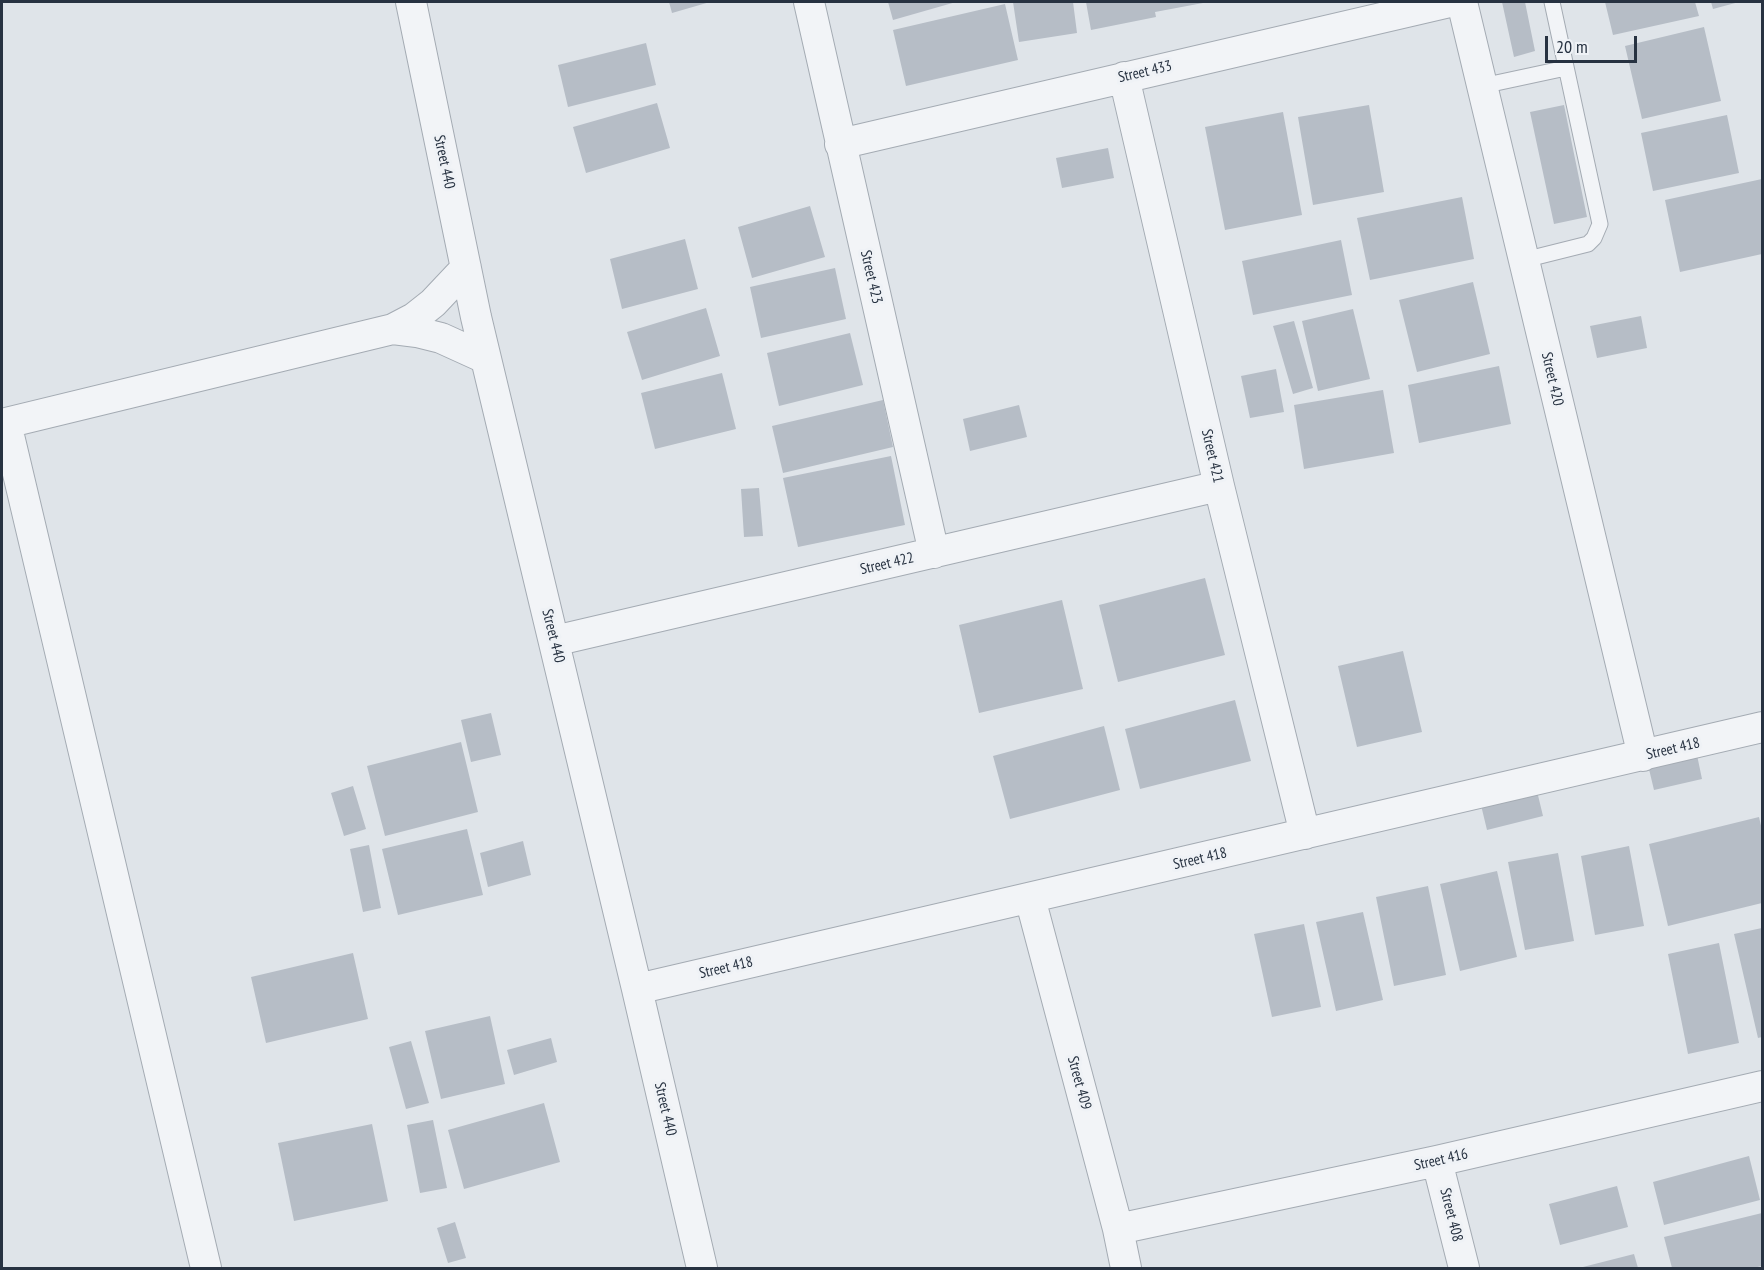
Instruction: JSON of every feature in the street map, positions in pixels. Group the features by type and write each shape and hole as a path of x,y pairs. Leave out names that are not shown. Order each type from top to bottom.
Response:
{"street":[{"name":"Street 440","path":"411,2 486,358 702,1269"},
{"name":"Street 423","path":"809,2 934,553"},
{"name":"Street 433","path":"840,144 1450,2"},
{"name":"Street 420","path":"1462,2 1643,756"},
{"name":"Street 421","path":"1124,77 1219,486 1305,834"},
{"path":"206,1269 4,423 393,329 414,318 434,303 466,268"},
{"path":"393,329 441,338 486,358"},
{"name":"Street 422","path":"554,641 1219,486"},
{"name":"Street 418","path":"637,989 1762,728"},
{"name":"Street 409","path":"1030,898 1118,1230 1126,1269"},
{"name":"Street 416","path":"1118,1230 1437,1161 1762,1086"},
{"name":"Street 408","path":"1437,1161 1464,1269"}],"lane":[{"path":"1524,260 1588,244 1594,238 1600,224 1552,2"},
{"path":"1482,86 1566,68"}],"building":[{"path":"669,2 710,2 672,13"},
{"path":"888,2 956,2 893,20"},
{"path":"1013,2 1073,2 1077,33 1019,42"},
{"path":"1086,2 1203,3 1155,12 1156,17 1091,30"},
{"path":"1502,2 1525,2 1535,51 1514,57"},
{"path":"1605,2 1695,2 1699,16 1613,35"},
{"path":"1711,2 1739,2 1713,9"},
{"path":"1005,4 1018,60 906,86 893,30"},
{"path":"1704,27 1721,101 1642,119 1625,46"},
{"path":"646,43 656,85 568,107 558,65"},
{"path":"657,103 670,148 586,173 573,127"},
{"path":"1369,105 1384,192 1313,205 1298,117"},
{"path":"1564,105 1587,217 1554,224 1530,112"},
{"path":"1283,112 1302,215 1225,230 1205,127"},
{"path":"1727,115 1739,173 1653,191 1641,133"},
{"path":"1108,148 1114,178 1062,188 1056,158"},
{"path":"1762,179 1762,254 1680,272 1665,200"},
{"path":"1462,197 1474,259 1370,280 1357,218"},
{"path":"810,206 825,257 752,278 738,227"},
{"path":"685,239 698,289 622,309 610,259"},
{"path":"1341,240 1352,295 1253,315 1242,261"},
{"path":"835,268 846,319 761,338 750,287"},
{"path":"1473,282 1490,354 1417,372 1399,300"},
{"path":"706,308 720,356 642,380 627,332"},
{"path":"1353,309 1370,379 1318,391 1302,321"},
{"path":"1641,316 1647,348 1597,358 1590,326"},
{"path":"1294,321 1313,388 1293,394 1273,326"},
{"path":"850,333 863,385 779,406 767,353"},
{"path":"1499,366 1511,424 1419,443 1408,385"},
{"path":"1276,369 1284,412 1250,418 1241,376"},
{"path":"722,373 736,429 655,449 641,393"},
{"path":"1383,390 1394,453 1304,469 1294,405"},
{"path":"883,400 893,447 783,473 772,426"},
{"path":"1019,405 1027,437 970,451 963,419"},
{"path":"891,456 905,525 798,547 783,478"},
{"path":"759,488 763,536 744,537 741,489"},
{"path":"1205,578 1225,655 1118,682 1099,605"},
{"path":"1062,600 1083,689 979,713 959,625"},
{"path":"1403,651 1422,732 1357,747 1338,666"},
{"path":"1235,700 1251,761 1140,789 1125,729"},
{"path":"491,713 501,755 471,762 461,720"},
{"path":"1104,726 1120,790 1010,819 993,756"},
{"path":"461,742 478,812 385,836 367,766"},
{"path":"1697,755 1702,779 1654,790 1648,765"},
{"path":"353,786 366,829 344,836 331,793"},
{"path":"1536,787 1543,816 1487,830 1480,801"},
{"path":"1759,817 1762,830 1762,903 1668,926 1649,844"},
{"path":"467,829 483,895 398,915 382,849"},
{"path":"523,841 531,875 488,887 480,853"},
{"path":"369,845 381,908 363,912 350,849"},
{"path":"1629,846 1644,926 1595,935 1581,856"},
{"path":"1558,853 1574,941 1525,950 1508,862"},
{"path":"1497,871 1517,957 1460,971 1440,884"},
{"path":"1428,886 1446,975 1394,986 1376,897"},
{"path":"1363,912 1383,1000 1336,1011 1316,922"},
{"path":"1304,924 1321,1007 1272,1017 1254,934"},
{"path":"1762,928 1762,1037 1758,1038 1734,934"},
{"path":"1719,943 1739,1043 1688,1054 1668,954"},
{"path":"353,953 368,1019 266,1043 251,977"},
{"path":"490,1016 505,1084 441,1099 425,1031"},
{"path":"551,1038 557,1062 514,1075 507,1050"},
{"path":"411,1041 429,1103 406,1109 389,1047"},
{"path":"544,1103 560,1162 464,1189 448,1130"},
{"path":"433,1120 447,1188 420,1193 407,1125"},
{"path":"372,1124 388,1201 294,1221 278,1143"},
{"path":"1749,1156 1760,1200 1664,1225 1653,1182"},
{"path":"1617,1186 1628,1227 1560,1245 1549,1204"},
{"path":"1762,1213 1762,1266 1672,1268 1664,1237"},
{"path":"455,1222 466,1258 448,1263 437,1228"},
{"path":"1634,1254 1638,1268 1579,1268"}]}
